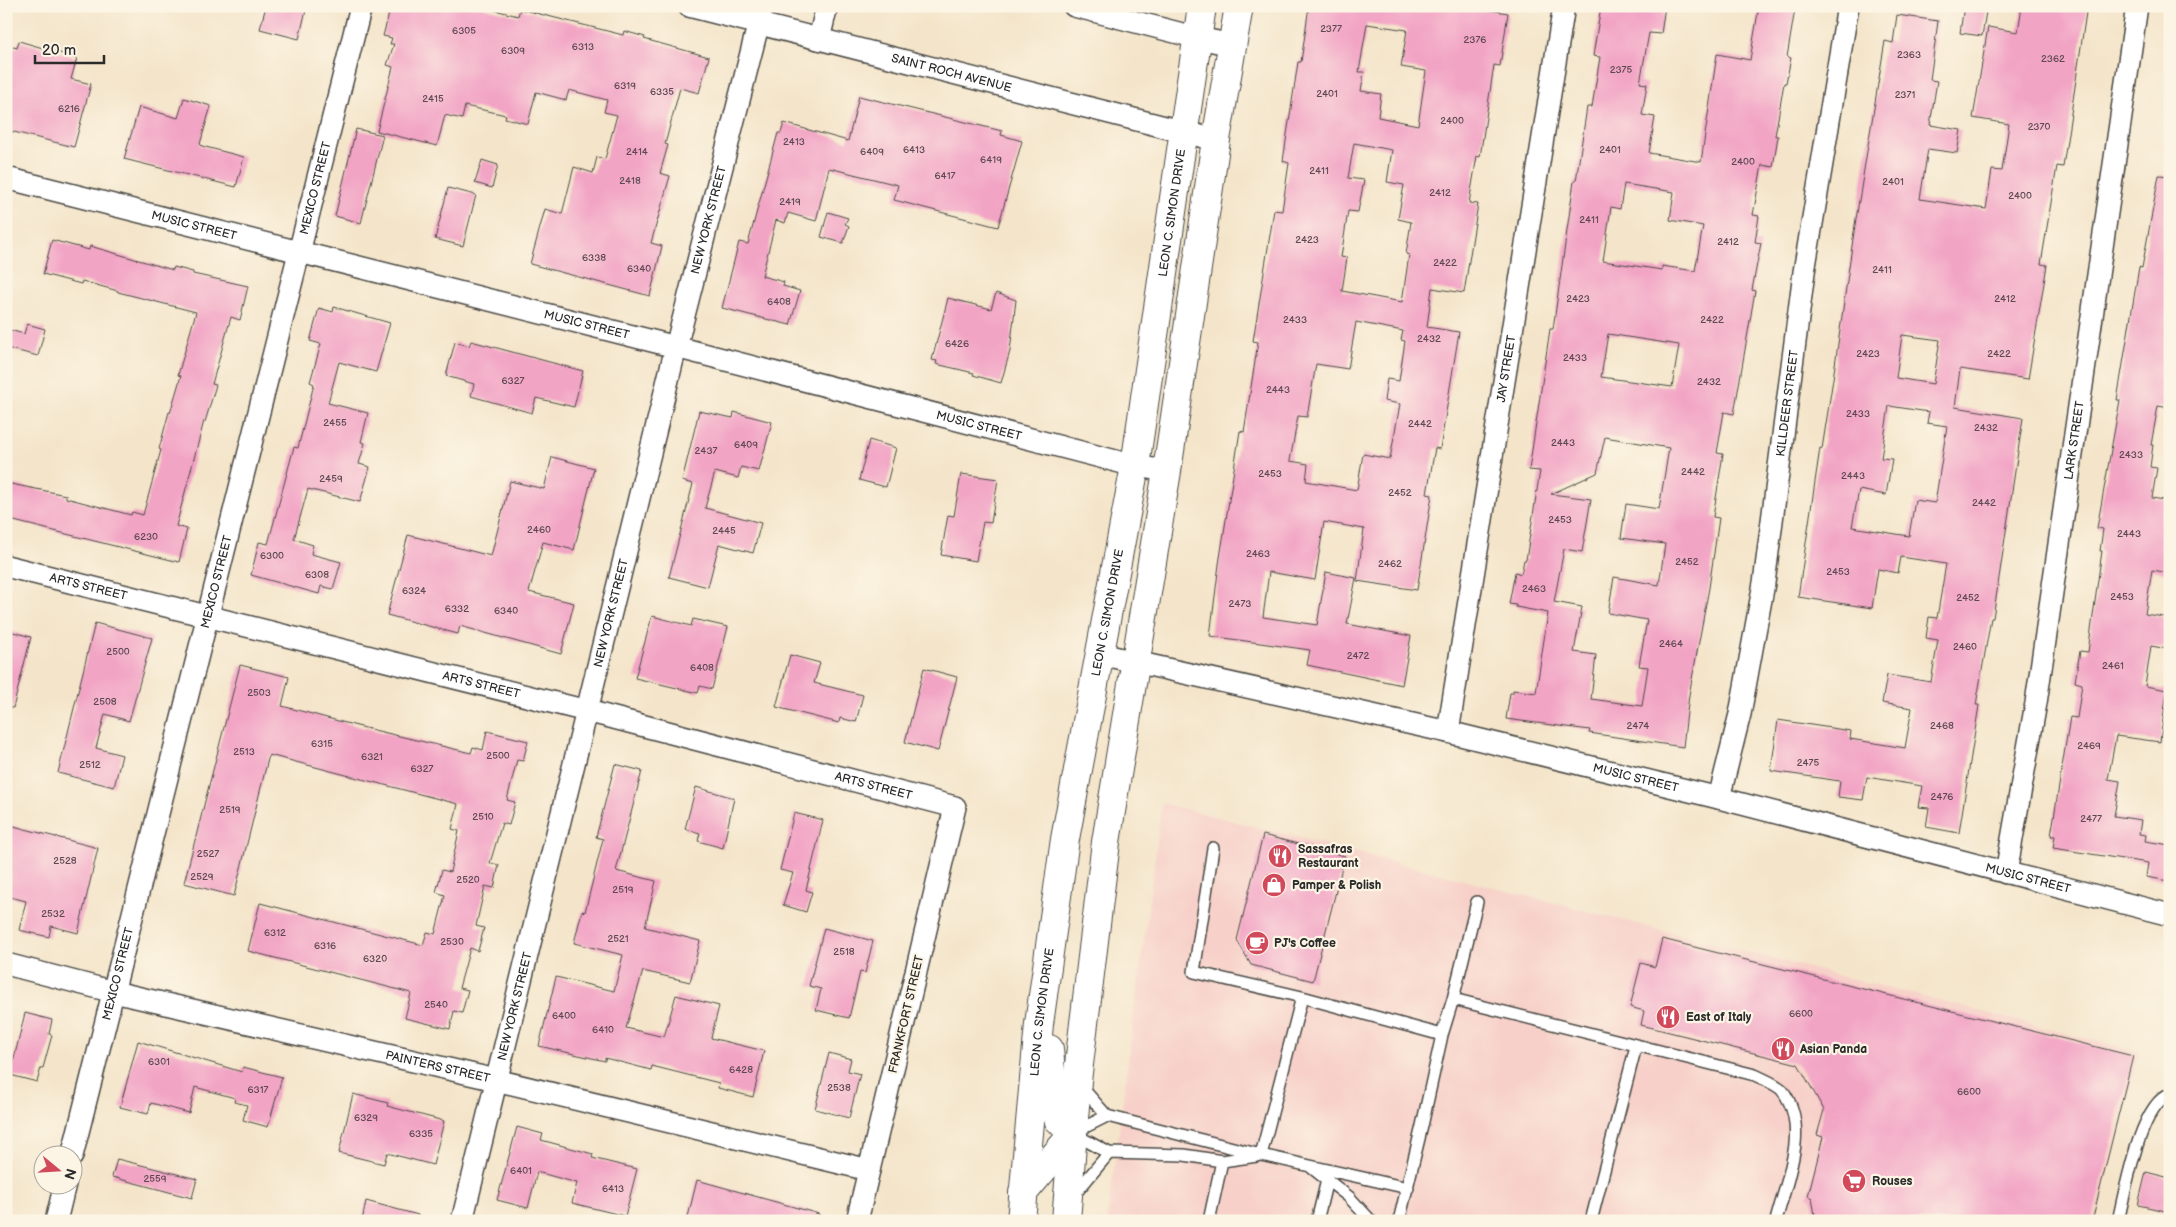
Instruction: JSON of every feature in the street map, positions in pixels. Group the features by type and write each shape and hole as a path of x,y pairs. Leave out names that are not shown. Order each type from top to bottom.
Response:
{"main road":[{"name":"LEON C. SIMON DRIVE","path":"1021,1221 1039,1024 1065,838 1135,466 1202,6"},
{"path":"1066,1212 1077,1081 1106,842 1167,471 1216,140 1239,6"},
{"path":"1065,838 1106,842"},
{"path":"1046,978 1051,1073 1058,1119 1073,1134"},
{"path":"1023,1193 1073,1134"}],"street":[{"name":"MEXICO STREET","path":"75,1144 361,6"},
{"name":"SAINT ROCH AVENUE","path":"689,6 761,15 819,40 1216,140"},
{"path":"819,40 827,6"},
{"path":"1074,6 1198,38 1233,44"},
{"name":"JAY STREET","path":"1448,732 1564,6"},
{"name":"KILLDEER STREET","path":"1719,798 1740,714 1764,583 1804,272 1848,6"},
{"name":"LARK STREET","path":"2006,873 2036,703 2137,6"},
{"name":"NEW YORK STREET","path":"462,1221 676,347 761,15"},
{"name":"MUSIC STREET","path":"6,178 676,347 1135,466 1167,471"},
{"name":"ARTS STREET","path":"6,566 587,711 955,807"},
{"name":"MUSIC STREET","path":"1100,654 1448,732 1719,798 2170,915"},
{"name":"FRANKFORT STREET","path":"857,1221 955,807"},
{"name":"PAINTERS STREET","path":"6,964 114,992 496,1080 869,1170"},
{"path":"56,1221 63,1194"}],"lane":[{"path":"1213,848 1194,972 1302,997 1442,1035"},
{"path":"1399,1221 1442,1035 1477,902"},
{"path":"1261,1155 1302,997"},
{"path":"1453,999 1755,1075 1781,1089 1792,1108 1797,1123 1796,1142 1776,1221"},
{"path":"1591,1221 1636,1046"},
{"path":"1077,1081 1107,1116 1261,1155 1408,1188"},
{"path":"2118,1221 2130,1169 2142,1130 2155,1105 2170,1094"},
{"path":"1073,1134 1107,1116"},
{"path":"1073,1134 1109,1154 1184,1155 1222,1161 1261,1155"},
{"path":"1066,1212 1109,1154"},
{"path":"1209,1221 1222,1161"},
{"path":"1308,1166 1349,1197 1371,1221"},
{"path":"1317,1221 1327,1180"}],"shaded area":[{"path":"1162,803 2139,1052 2096,1221 1107,1221"}],"building":[{"path":"266,6 307,6 299,39 260,29"},
{"path":"391,6 479,6 518,16 520,9 623,35 624,31 645,37 644,39 709,57 699,93 680,88 665,144 668,145 660,173 670,176 651,243 662,246 650,296 530,264 545,209 562,214 574,167 593,173 597,157 605,159 617,115 604,112 607,100 569,90 566,100 536,92 528,124 505,118 506,115 465,106 462,119 445,115 437,146 377,131 393,67 387,65 394,44 390,44 392,38 383,36"},
{"path":"1309,6 1466,6 1508,13 1500,66 1494,65 1480,157 1477,156 1469,203 1478,204 1464,293 1432,288 1427,327 1459,332 1440,449 1435,448 1427,494 1432,495 1417,590 1357,581 1364,529 1324,522 1315,580 1269,572 1263,617 1317,625 1326,572 1356,578 1347,624 1411,636 1402,685 1307,665 1310,650 1210,636 1219,564 1240,431 1244,432 1258,342 1253,341 1274,210 1282,211 1289,163 1283,161 1298,62 1301,62","holes":["1367,24 1407,30 1401,67 1426,71 1418,125 1378,117 1381,94 1361,91 1364,72 1359,72","1354,143 1392,150 1387,182 1404,185 1398,219 1411,222 1406,254 1409,255 1402,302 1342,291 1347,258 1341,257 1348,211 1358,212 1364,180 1348,178","1356,322 1403,331 1401,340 1405,341 1399,381 1387,379 1384,401 1400,404 1390,459 1363,454 1357,490 1306,481 1308,464 1290,461 1298,416 1307,417 1316,364 1348,369"]},
{"path":"1601,6 1665,6 1661,34 1649,33 1640,83 1647,84 1642,115 1655,117 1649,153 1701,162 1717,54 1750,60 1759,6 1795,9 1787,57 1791,58 1786,83 1784,83 1775,136 1778,136 1773,167 1762,165 1753,215 1759,216 1755,242 1761,243 1752,290 1755,291 1734,414 1724,412 1717,453 1723,454 1713,517 1719,518 1709,588 1689,695 1683,747 1589,733 1590,730 1506,719 1510,693 1513,693 1513,690 1536,693 1548,613 1509,604 1515,572 1521,574 1524,560 1526,560 1540,471 1529,470 1550,329 1553,329 1574,181 1576,181 1587,107 1592,107 1600,57 1593,56","holes":["1624,184 1674,192 1670,220 1703,226 1695,271 1662,266 1662,270 1603,261 1611,207 1620,209","1608,334 1679,345 1672,387 1601,377","1605,437 1669,448 1659,509 1626,504 1621,538 1665,544 1659,585 1614,577 1608,613 1647,620 1639,666 1648,667 1642,706 1591,699 1596,655 1574,652 1582,607 1554,602 1564,549 1582,552 1591,499 1551,494 1597,473"]},
{"path":"1964,6 1987,6 1982,36 1960,33"},
{"path":"2022,6 2087,6 2063,167 2057,166 2041,264 2047,265 2028,379 1960,369 1955,407 2023,418 1993,618 1991,618 1976,705 1979,705 1959,833 1926,827 1929,808 1918,807 1922,786 1867,777 1863,800 1838,797 1840,781 1771,771 1778,720 1851,731 1850,739 1905,748 1912,708 1882,703 1887,675 1931,682 1938,640 1926,638 1929,617 1937,618 1946,564 1901,557 1898,573 1878,569 1872,608 1798,597 1885,41 1893,43 1897,15 1938,21 1930,80 1937,81 1930,125 1961,130 1957,153 1928,149 1920,199 1986,209 1992,170 2002,171 2009,124 1973,118 1988,27 2018,32","holes":["1902,335 1940,340 1933,384 1896,378","1889,406 1929,412 1927,423 1947,426 1935,503 1915,500 1909,536 1852,527 1859,490 1886,495 1892,459 1881,458"]},
{"path":"19,41 77,58 71,79 91,84 74,147 6,130 6,45 17,48"},
{"path":"859,96 1002,131 1001,135 1022,141 998,227 894,200 898,185 829,168 816,221 788,213 785,223 776,220 762,276 784,282 783,286 800,291 790,325 722,308 739,242 748,244 778,133 781,133 784,123 848,141"},
{"path":"184,98 211,106 200,144 202,146 244,157 236,187 124,159 139,107 178,118"},
{"path":"356,129 383,135 361,223 335,216"},
{"path":"482,160 498,165 492,188 475,183"},
{"path":"2159,175 2170,176 2170,408 2158,406 2151,445 2153,445 2150,467 2157,468 2152,498 2170,501 2170,573 2152,570 2145,614 2170,618 2170,634 2168,649 2151,646 2145,686 2167,690 2160,742 2116,736 2108,779 2120,781 2114,816 2141,820 2139,834 2146,835 2145,841 2170,845 2170,881 2146,877 2148,863 2053,848 2055,836 2051,836 2070,717 2077,718 2082,684 2075,682 2080,651 2088,652 2102,551 2100,551 2103,529 2097,528 2120,400 2117,400 2139,267 2142,268"},
{"path":"448,188 476,195 463,246 435,239"},
{"path":"828,212 848,218 845,224 849,226 843,243 821,237"},
{"path":"52,240 89,250 90,246 173,270 174,267 193,272 193,274 248,286 240,320 231,317 212,384 216,385 204,421 176,526 187,529 179,562 6,519 6,483 66,495 66,498 131,515 132,512 143,515 161,450 159,449 169,412 181,376 178,375 196,312 82,281 81,284 43,274"},
{"path":"996,293 1016,300 1010,351 1001,383 973,375 974,373 936,364 937,361 932,360 948,298 991,309"},
{"path":"334,307 390,323 376,372 339,362 328,403 368,413 361,442 365,443 359,464 370,467 360,502 308,489 294,539 313,545 311,554 341,562 333,589 321,586 319,594 251,575 259,542 268,544 294,447 298,448 314,384 310,382 321,344 310,341 319,308 333,312"},
{"path":"27,324 45,329 38,356 6,348 6,329 24,334"},
{"path":"471,341 583,371 574,407 536,398 532,413 471,396 474,384 446,376 455,342 469,346"},
{"path":"699,411 733,418 734,412 772,422 759,471 741,467 738,478 715,472 705,508 761,523 753,553 719,544 708,587 669,577 693,484 682,481"},
{"path":"869,440 896,448 886,487 859,480"},
{"path":"552,457 594,468 574,550 543,542 529,592 574,603 561,654 460,626 458,634 387,615 408,535 491,556 510,481 544,489"},
{"path":"961,474 998,479 991,523 983,522 976,561 941,555 948,515 954,516"},
{"path":"652,616 691,626 693,619 728,627 712,689 700,686 698,693 635,678"},
{"path":"95,623 152,638 129,721 105,714 96,748 122,755 114,787 58,773"},
{"path":"6,630 31,637 13,708 6,707"},
{"path":"790,655 820,663 814,683 863,695 856,722 840,718 839,723 776,707"},
{"path":"240,665 289,677 282,706 357,726 471,753 473,747 483,750 487,731 528,741 523,761 517,760 507,800 515,802 509,825 502,823 490,863 499,865 494,888 485,886 476,926 484,928 478,951 470,948 459,988 468,990 462,1013 454,1011 450,1029 405,1018 411,993 248,951 260,903 423,945 427,932 435,934 445,895 436,892 442,870 450,872 459,831 452,829 458,804 269,755 234,896 184,883"},
{"path":"924,668 957,677 938,751 905,742"},
{"path":"615,764 642,771 616,871 656,881 645,927 700,941 690,982 643,971 626,1028 664,1037 676,995 719,1006 711,1038 764,1051 753,1097 718,1088 719,1083 652,1066 651,1070 605,1058 605,1061 539,1046 556,977 614,991 623,955 574,943 582,911 585,912 603,839 596,837"},
{"path":"696,787 734,798 723,848 698,841 700,833 685,829"},
{"path":"794,813 823,820 806,890 812,892 806,912 783,905 793,873 780,870"},
{"path":"6,824 98,848 78,933 51,926 49,937 19,930 26,901 6,896"},
{"path":"1263,835 1345,856 1313,981 1251,965 1237,940"},
{"path":"824,928 873,941 865,973 860,972 849,1018 816,1010 821,989 809,986"},
{"path":"1662,939 2133,1056 2092,1221 1816,1221 1812,1198 1808,1196 1823,1137 1817,1135 1824,1110 1798,1064 1641,1025 1644,1011 1630,1007 1641,963 1655,967"},
{"path":"25,1013 52,1020 49,1034 52,1035 37,1082 10,1075"},
{"path":"138,1041 242,1072 243,1067 282,1077 268,1127 243,1120 247,1105 234,1102 235,1098 195,1087 189,1113 151,1103 148,1114 120,1107"},
{"path":"829,1053 851,1059 848,1071 860,1074 849,1118 815,1109"},
{"path":"353,1094 388,1103 387,1106 444,1121 433,1165 387,1153 384,1164 339,1153"},
{"path":"517,1127 543,1134 541,1140 593,1154 592,1158 637,1169 625,1216 572,1203 577,1183 537,1172 528,1208 497,1200"},
{"path":"117,1159 197,1179 192,1198 112,1177"},
{"path":"2146,1172 2170,1178 2170,1212 2138,1205"},
{"path":"697,1180 819,1214 818,1221 687,1221"},
{"path":"366,1201 418,1215 417,1221 362,1221"}],"place":[{"name":"Sassafras Restaurant","path":"1280,856"},
{"name":"Pamper & Polish","path":"1274,885"},
{"name":"PJ's Coffee","path":"1257,943"},
{"name":"East of Italy","path":"1668,1017"},
{"name":"Asian Panda","path":"1783,1049"},
{"name":"Rouses","path":"1854,1181"}]}
